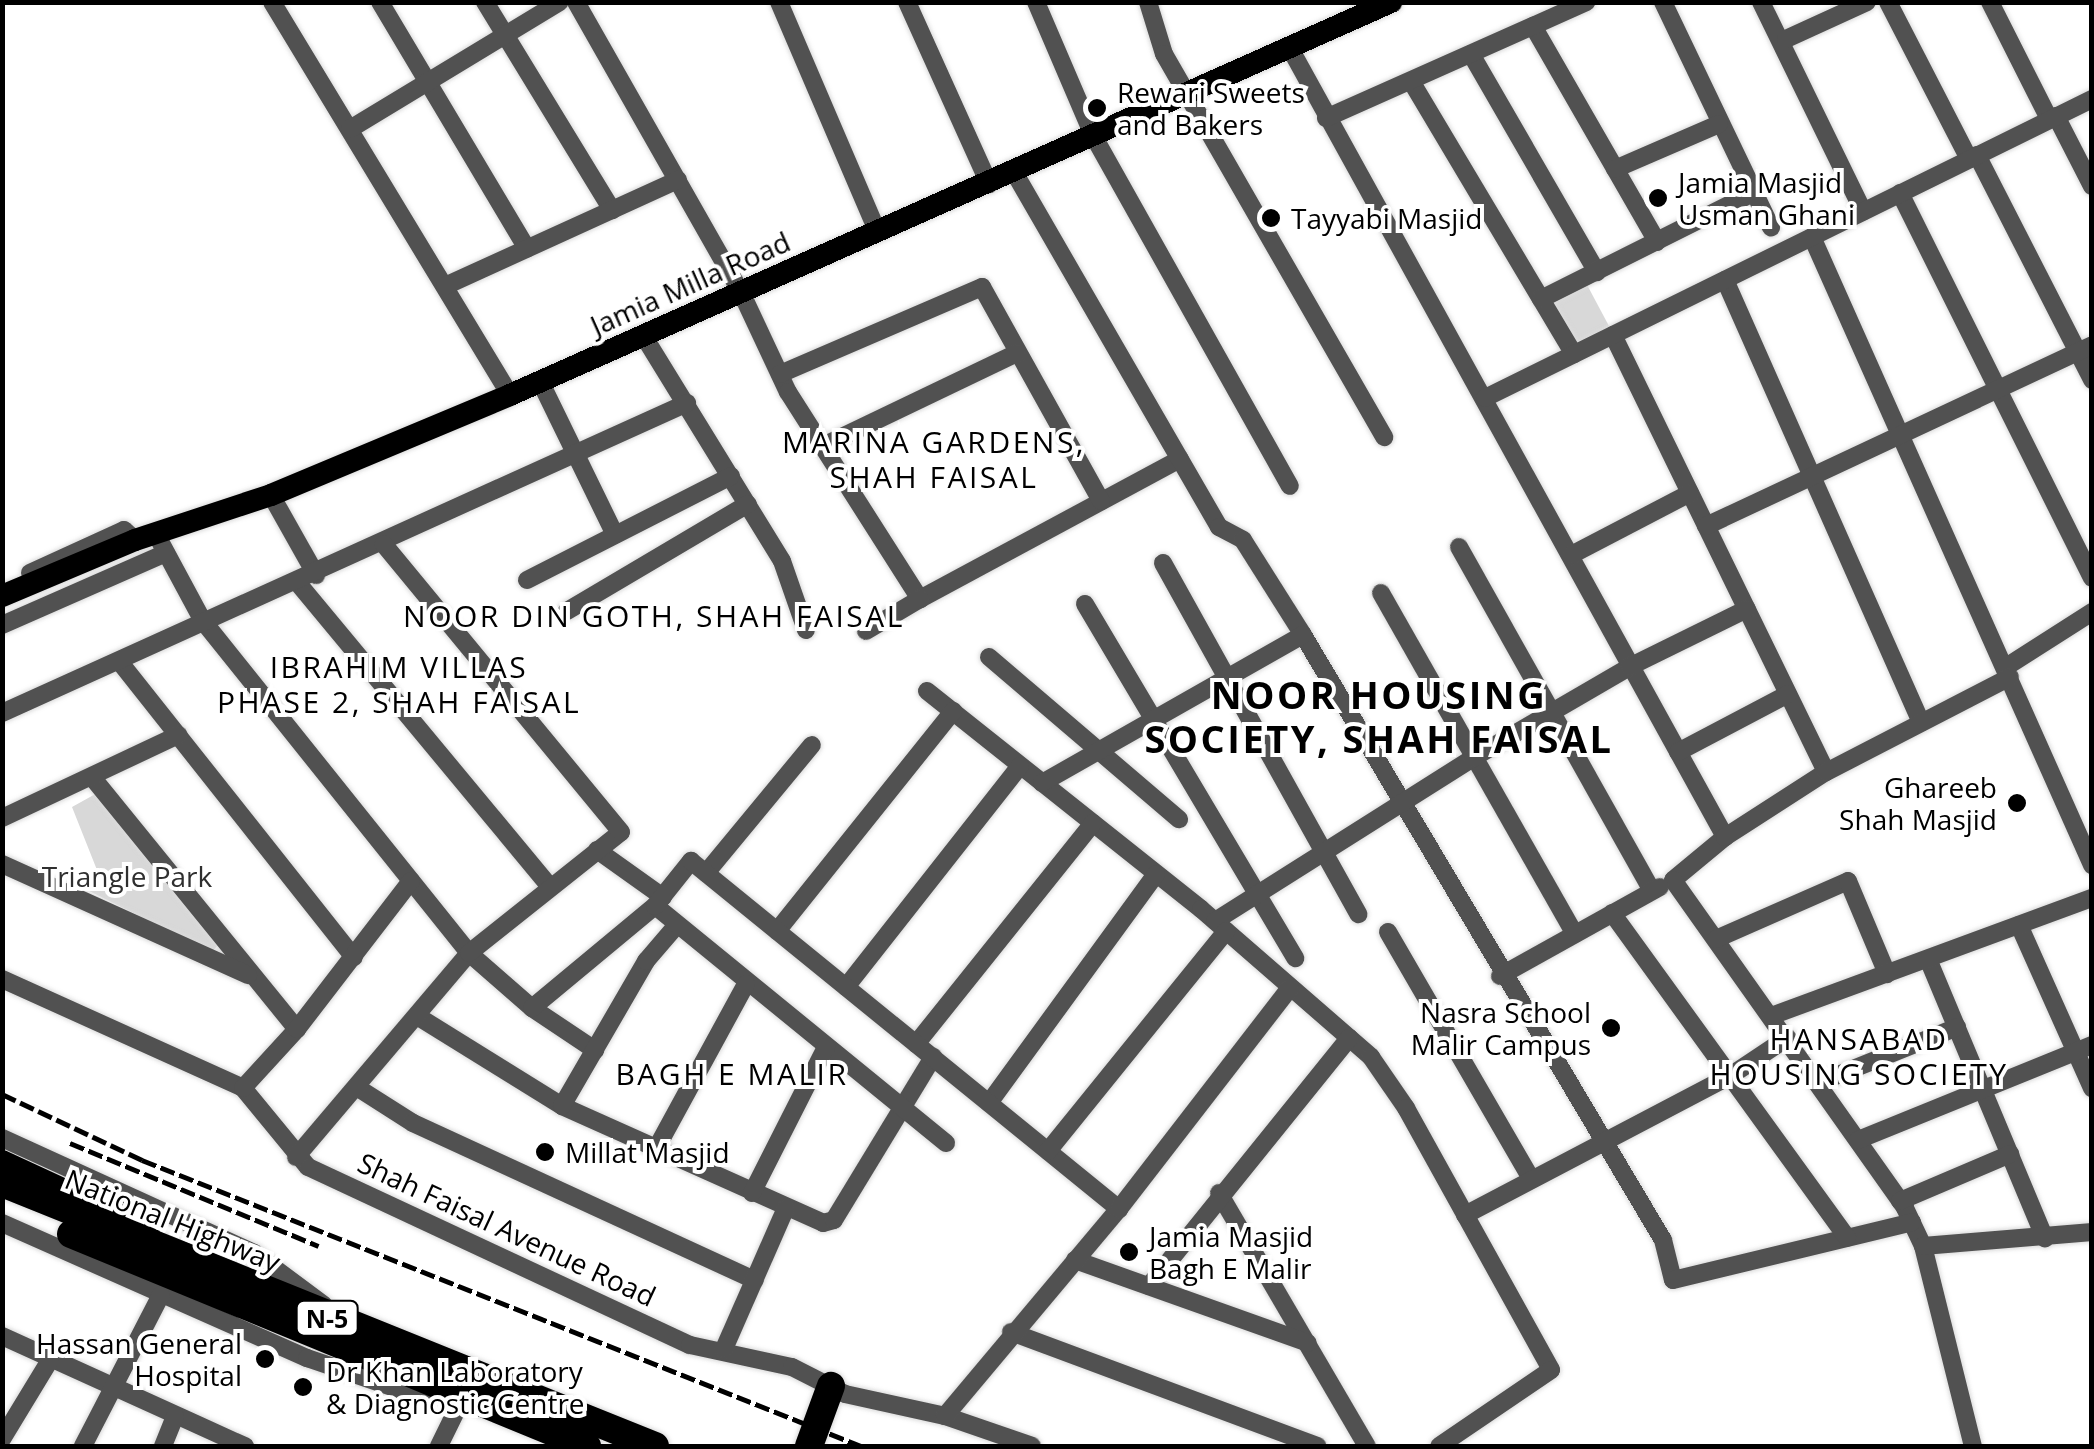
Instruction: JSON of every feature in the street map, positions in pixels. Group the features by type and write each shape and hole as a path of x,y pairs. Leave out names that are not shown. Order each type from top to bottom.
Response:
{"highway":[{"name":"National Highway","path":"2,1183 655,1446"},
{"name":"National Highway","path":"2,1204 588,1446"},
{"path":"809,1446 838,1390"},
{"path":"823,1446 838,1390"}],"main road":[{"name":"Jamia Milla Road","path":"2,596 271,495 510,395 1392,2"},
{"path":"2,1162 324,1305 359,1330"}],"street":[{"path":"272,2 510,395"},
{"path":"380,2 528,249"},
{"path":"486,2 612,210"},
{"path":"350,129 560,2"},
{"path":"576,2 742,294 780,374 920,599"},
{"path":"778,2 878,233"},
{"path":"907,2 988,184"},
{"path":"1036,2 1094,137 1290,486"},
{"path":"1148,2 1164,54 1186,96 1384,437"},
{"path":"1326,118 1586,2"},
{"path":"1662,2 1772,227"},
{"path":"1764,2 1786,39 1867,210"},
{"path":"1764,2 1867,210"},
{"path":"1786,39 1867,2"},
{"path":"1888,2 2084,348 2092,380"},
{"path":"1990,2 2092,186"},
{"path":"1532,26 1657,242"},
{"path":"1290,50 1725,838"},
{"path":"1471,54 1598,272"},
{"path":"1410,80 1574,354"},
{"path":"1410,80 1574,354"},
{"path":"1485,398 2092,98"},
{"path":"1615,168 1719,124"},
{"path":"1014,172 1218,526 1243,540 1303,635 1500,976 1663,1240 1673,1280 1912,1222"},
{"path":"445,286 678,180"},
{"path":"1541,299 1753,193"},
{"path":"1900,193 2092,578"},
{"path":"1812,237 2092,865"},
{"path":"1725,280 1921,723"},
{"path":"780,374 976,286 982,287 1101,501"},
{"path":"643,335 782,561 806,630"},
{"path":"1613,335 1826,772"},
{"path":"1706,526 2084,348"},
{"path":"823,446 1018,354"},
{"path":"540,381 615,535"},
{"path":"2,714 203,621 384,544 687,402"},
{"path":"866,631 1180,460"},
{"path":"526,580 731,476"},
{"path":"1571,556 1690,493"},
{"path":"271,495 316,574"},
{"path":"568,611 748,504"},
{"path":"2,586 124,530 150,540 203,621 469,953 532,1008 595,1050"},
{"path":"2,625 150,540"},
{"path":"296,1157 469,953 549,885 622,832 384,544"},
{"path":"1459,547 1652,891"},
{"path":"1163,563 1358,914"},
{"path":"297,582 549,885"},
{"path":"1381,593 1575,934"},
{"path":"1085,604 1295,958"},
{"path":"1048,1151 1220,926 1258,894 1549,713 1631,666 1747,609"},
{"path":"1500,976 1673,880 1725,838 1826,772 2008,672 2092,612"},
{"path":"1042,783 1303,635"},
{"path":"988,657 1178,819"},
{"path":"118,661 354,957"},
{"path":"927,690 1220,926 1349,1038 1406,1108 1551,1370 1439,1446"},
{"path":"1678,752 1788,694"},
{"path":"777,931 953,711"},
{"path":"2,818 178,735"},
{"path":"706,873 812,745"},
{"path":"846,987 1020,766"},
{"path":"92,777 297,1029"},
{"path":"916,1044 1092,824"},
{"path":"597,850 659,902 676,926 946,1143"},
{"path":"532,1008 659,902 691,861 1119,1210"},
{"path":"2,864 253,978"},
{"path":"988,1103 1156,874"},
{"path":"1673,880 1912,1222 1924,1246 1973,1446"},
{"path":"242,1088 297,1029 411,881"},
{"path":"1716,939 1848,881 1887,974"},
{"path":"1771,1016 2092,898"},
{"path":"1612,913 1847,1238"},
{"path":"2019,925 2084,1048 2092,1088"},
{"path":"562,1106 646,961 676,926"},
{"path":"1388,932 1531,1179"},
{"path":"1928,958 2045,1239"},
{"name":"Shah Faisal Avenue Road","path":"2,979 242,1088 296,1157 690,1345 792,1366 838,1390 945,1416 1032,1446"},
{"path":"656,1148 746,984"},
{"path":"945,1416 1010,1332 1119,1210 1290,988"},
{"path":"417,1016 562,1106 823,1223 834,1220 932,1057"},
{"path":"1818,1084 1957,1026"},
{"path":"1149,1286 1219,1193 1349,1038"},
{"path":"1466,1214 1730,1076 1787,1038"},
{"path":"752,1193 826,1048"},
{"path":"1858,1140 2084,1048"},
{"path":"358,1088 414,1123 755,1280"},
{"path":"2,1138 254,1253 324,1305"},
{"path":"1900,1202 2010,1154"},
{"path":"1219,1193 1367,1446"},
{"path":"724,1349 786,1208"},
{"path":"2,1224 161,1295 398,1389 463,1397 440,1446"},
{"path":"1924,1246 2045,1239 2092,1232"},
{"path":"1075,1260 1308,1343"},
{"path":"83,1446 108,1388 161,1295"},
{"path":"1010,1332 1318,1446"},
{"path":"2,1336 108,1388 243,1446"},
{"path":"2,1439 50,1360"},
{"path":"163,1446 175,1416"}],"green space":[{"path":"1585,281 1611,330 1574,349 1548,301"},
{"name":"Triangle Park","path":"99,792 218,945 212,952 87,890 97,870 72,807"}],"railway":[{"path":"2,1094 142,1160 861,1446"},
{"path":"70,1143 319,1246"}],"place":[{"name":"Rewari Sweets and Bakers","path":"1097,108"},
{"name":"Jamia Masjid Usman Ghani","path":"1658,198"},
{"name":"Tayyabi Masjid","path":"1271,218"},
{"name":"Ghareeb Shah Masjid","path":"2017,803"},
{"name":"Nasra School Malir Campus","path":"1611,1028"},
{"name":"Millat Masjid","path":"545,1152"},
{"name":"Jamia Masjid Bagh E Malir","path":"1129,1252"},
{"name":"Hassan General Hospital","path":"265,1359"},
{"name":"Dr Khan Laboratory & Diagnostic Centre","path":"303,1387"}],"district":[{"name":"MARINA GARDENS, SHAH FAISAL","path":"934,459"},
{"name":"NOOR DIN GOTH, SHAH FAISAL","path":"654,616"},
{"name":"IBRAHIM VILLAS PHASE 2, SHAH FAISAL","path":"399,684"},
{"name":"NOOR HOUSING SOCIETY, SHAH FAISAL","path":"1379,717"},
{"name":"HANSABAD HOUSING SOCIETY","path":"1859,1056"},
{"name":"BAGH E MALIR","path":"732,1074"}]}
